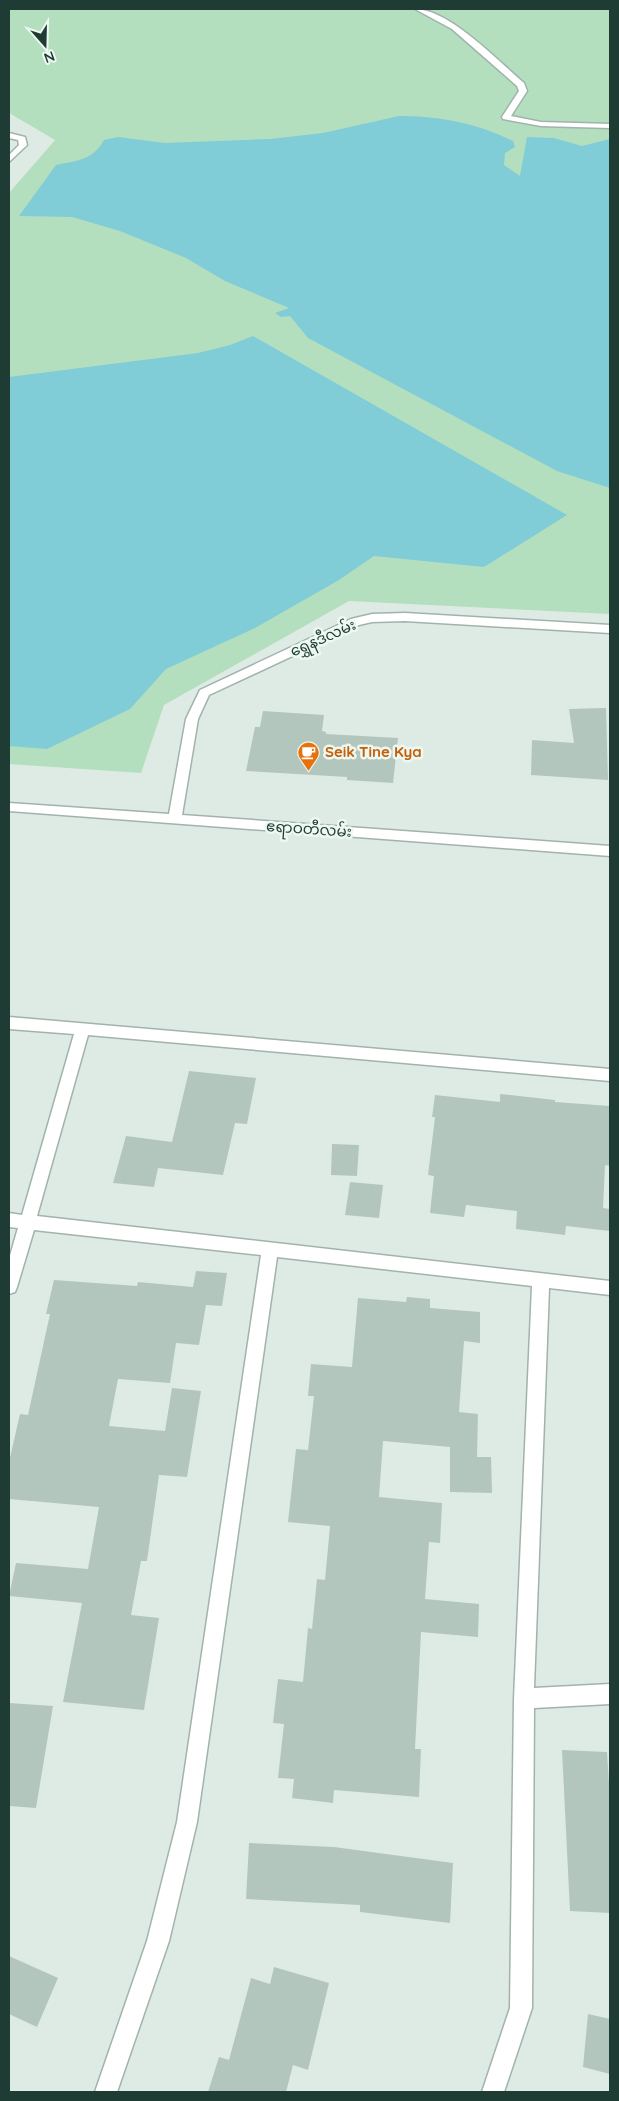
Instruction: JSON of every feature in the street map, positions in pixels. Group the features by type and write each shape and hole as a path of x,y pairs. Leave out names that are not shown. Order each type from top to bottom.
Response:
{"street":[{"path":"418,9 456,27 522,85 523,91 506,117 542,124 610,126"},
{"path":"9,135 18,137 23,145 9,160"},
{"name":"ရွှေနဒီလမ်း","path":"175,819 192,719 204,692 355,622 372,618 405,617 610,628"},
{"name":"ဧရာဝတီလမ်း","path":"9,807 610,851"},
{"path":"9,1022 610,1074"},
{"path":"9,1286 26,1221 83,1028"},
{"path":"9,1220 610,1288"},
{"path":"106,2092 158,1941 187,1822 270,1249"},
{"path":"493,2092 521,2008 524,1699 541,1280"},
{"path":"524,1699 610,1694"}],"green space":[{"path":"9,9 610,9 610,614 349,601 164,705 141,773 9,764 9,193 55,140 9,113"}],"water":[{"path":"399,116 429,117 472,125 513,141 515,147 505,153 504,165 520,176 527,137 554,138 582,146 610,139 610,488 557,471 308,338 290,316 281,317 275,313 289,308 225,281 186,258 120,231 72,217 19,216 56,165 89,156 95,152 104,140 118,137 165,143 270,139 323,133"},
{"path":"253,336 567,515 484,567 374,556 339,580 255,628 166,669 130,709 47,749 9,746 9,377 198,353 230,345"}],"building":[{"path":"606,708 608,780 531,775 532,740 574,743 569,709"},
{"path":"263,711 324,715 322,731 326,732 326,734 398,738 393,783 347,780 347,777 246,771 255,727 260,727"},
{"path":"189,1071 256,1078 247,1124 235,1123 223,1175 158,1168 154,1187 113,1183 126,1136 172,1142"},
{"path":"500,1094 555,1100 555,1102 610,1106 610,1166 605,1165 603,1208 610,1209 610,1231 566,1226 565,1235 516,1229 517,1211 466,1205 464,1217 430,1213 434,1176 428,1175 435,1117 432,1117 435,1095 500,1102"},
{"path":"332,1144 359,1145 357,1176 331,1175"},
{"path":"350,1182 383,1185 379,1218 345,1215"},
{"path":"196,1271 227,1273 222,1306 206,1305 199,1345 176,1343 170,1383 118,1379 109,1426 165,1431 172,1388 201,1391 187,1477 159,1475 147,1561 141,1561 131,1615 159,1618 144,1710 63,1702 82,1603 9,1596 16,1563 88,1569 99,1507 9,1499 9,1462 20,1414 28,1415 50,1314 46,1314 54,1280 137,1286 138,1282 193,1287"},
{"path":"407,1297 430,1299 430,1308 480,1312 480,1343 464,1341 459,1412 478,1414 477,1457 491,1457 492,1493 450,1492 450,1447 383,1441 379,1497 442,1503 440,1543 429,1542 425,1599 479,1604 478,1637 421,1632 415,1749 421,1749 419,1797 334,1790 333,1803 292,1798 294,1779 278,1778 284,1724 273,1723 278,1679 303,1682 308,1628 312,1629 317,1579 325,1580 330,1526 288,1522 296,1449 308,1450 314,1396 308,1396 311,1364 352,1367 358,1298 406,1302"},
{"path":"9,1703 53,1706 36,1808 9,1806"},
{"path":"562,1750 607,1752 610,1799 610,1913 570,1911"},
{"path":"249,1843 334,1847 453,1863 450,1923 360,1912 360,1905 246,1899"},
{"path":"9,1956 58,1978 37,2027 9,2014"},
{"path":"274,1967 329,1983 308,2070 293,2065 286,2092 208,2092 219,2057 229,2060 251,1978 270,1984"},
{"path":"588,2014 610,2019 610,2074 583,2067"}],"place":[{"name":"Seik Tine Kya","path":"309,771"}]}
